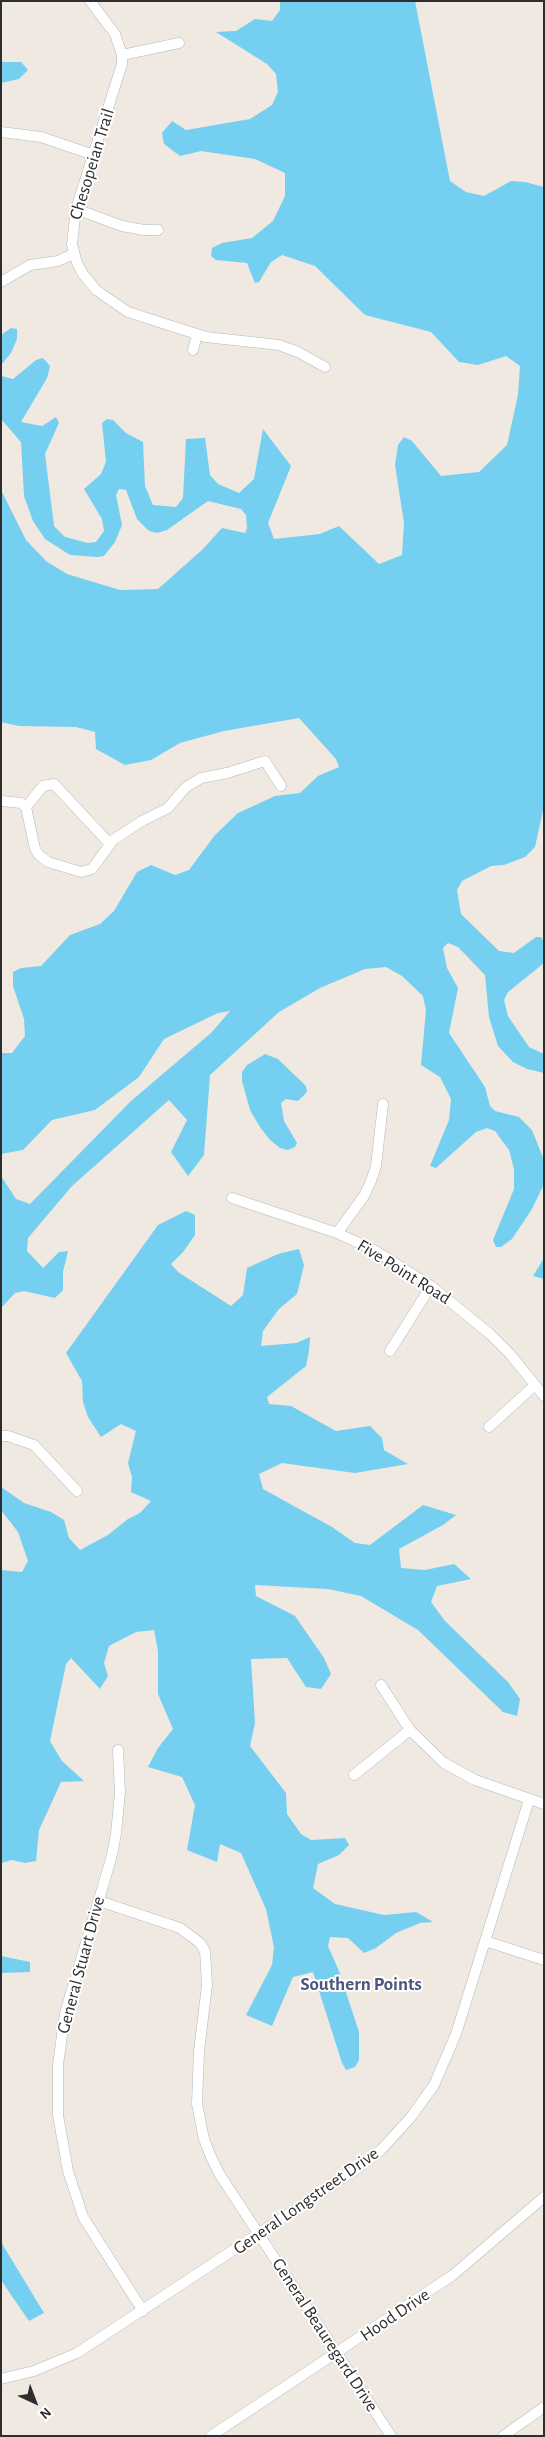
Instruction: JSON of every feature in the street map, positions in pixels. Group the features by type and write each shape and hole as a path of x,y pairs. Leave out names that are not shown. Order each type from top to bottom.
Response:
{"street":[{"path":"90,1 109,23 122,55 179,43"},
{"name":"Chesopeian Trail","path":"73,254 72,244 76,210 112,99 122,64 122,55"},
{"path":"1,132 41,137 94,156"},
{"path":"76,210 122,226 144,230 158,230"},
{"path":"1,282 30,265 58,261 73,254 87,279 110,301 128,312 197,335 279,345 298,352 325,366"},
{"path":"193,350 197,335"},
{"path":"1,801 21,803 26,806 35,849 48,862 87,872 97,863 109,843 142,821 168,808 186,788 201,778 234,771 265,761 281,786"},
{"path":"26,806 43,786 54,784 109,843"},
{"path":"337,1233 364,1196 371,1181 376,1166 383,1104"},
{"name":"Five Point Road","path":"232,1198 337,1233 374,1250 431,1286 490,1334 544,1396"},
{"path":"390,1351 431,1286"},
{"path":"489,1427 535,1385"},
{"path":"5,1436 34,1445 78,1491"},
{"path":"381,1685 410,1730 431,1752 457,1772 544,1804"},
{"path":"354,1775 410,1730"},
{"name":"General Stuart Drive","path":"118,1750 120,1811 111,1859 74,1977 60,2040 57,2084 60,2130 68,2171 83,2217 143,2311"},
{"name":"General Longstreet Drive","path":"1,2379 34,2371 61,2361 143,2311 344,2178 381,2150 423,2102 443,2068 456,2034 529,1800"},
{"name":"General Beauregard Drive","path":"99,1901 180,1928 200,1943 205,1951 207,1985 199,2051 197,2092 199,2120 215,2166 391,2436"},
{"path":"485,1941 544,1960"},
{"name":"Hood Drive","path":"211,2436 453,2275 544,2197"},
{"path":"502,2436 544,2407"}],"water":[{"path":"280,1 415,1 450,181 466,192 484,196 511,181 525,182 544,187 544,806 535,847 525,857 504,865 491,866 462,881 457,890 461,914 499,951 514,953 536,937 541,937 544,942 544,963 508,992 504,1000 508,1016 529,1047 544,1054 544,1073 527,1069 513,1062 498,1046 489,1017 485,975 458,947 448,943 443,948 447,968 458,988 449,1033 485,1087 490,1106 495,1111 519,1117 532,1130 544,1160 544,1184 532,1209 512,1239 501,1247 496,1247 493,1240 514,1189 514,1169 509,1150 495,1131 487,1128 476,1132 436,1168 430,1166 449,1120 451,1099 440,1077 421,1065 426,1010 423,996 402,976 386,967 365,969 320,988 279,1012 210,1075 204,1155 188,1176 171,1152 187,1120 169,1100 72,1186 28,1238 27,1251 43,1268 59,1252 68,1251 63,1272 63,1290 55,1298 24,1291 15,1293 1,1308 1,1176 16,1199 30,1204 131,1101 211,1033 230,1011 218,1013 164,1039 139,1077 95,1110 52,1120 23,1150 1,1154 1,1053 12,1053 25,1036 24,1019 13,986 13,972 21,968 41,966 70,935 100,924 114,911 137,872 151,865 175,875 189,870 215,835 238,813 275,796 300,793 318,776 339,767 336,759 299,718 224,731 180,743 151,760 125,765 96,749 95,732 76,727 19,726 1,722 1,490 26,540 46,561 67,574 120,590 158,589 203,549 222,528 245,533 247,528 246,515 241,509 208,501 167,530 157,533 149,531 137,519 126,490 119,489 116,495 122,525 115,542 104,556 70,555 45,539 33,521 24,496 21,442 1,419 1,376 13,379 36,360 43,358 50,366 47,378 21,422 42,426 56,417 59,423 45,454 54,526 65,537 88,543 96,542 104,531 102,519 84,489 101,474 106,462 102,423 107,419 113,420 126,433 143,442 145,486 153,505 176,507 183,498 186,439 205,438 210,475 218,484 239,493 254,479 263,429 291,466 268,523 274,539 320,534 339,526 379,564 402,555 404,523 395,465 398,445 404,437 412,441 441,476 479,472 507,445 518,395 520,366 506,356 478,365 459,362 431,332 365,315 315,266 282,255 271,262 259,282 255,283 247,263 216,260 211,256 212,248 222,243 252,238 273,221 285,196 285,173 255,159 201,151 180,156 164,144 162,133 172,121 186,130 250,119 272,105 278,92 276,74 267,64 216,32 236,31 255,19 272,21 280,10"},
{"path":"1,62 21,62 28,70 19,79 1,83"},
{"path":"11,328 17,329 17,339 11,353 1,365 1,335"},
{"path":"265,1054 278,1059 306,1086 307,1092 298,1101 286,1099 281,1103 284,1121 297,1143 295,1147 288,1150 280,1148 270,1140 260,1127 250,1110 242,1081 242,1072 247,1065"},
{"path":"186,1211 195,1215 195,1235 183,1252 171,1264 178,1272 231,1306 243,1295 247,1268 278,1254 299,1249 304,1265 297,1294 279,1309 263,1331 261,1346 296,1343 310,1337 309,1351 306,1366 267,1397 269,1404 291,1406 336,1431 370,1426 382,1438 384,1450 408,1464 355,1473 282,1463 259,1474 263,1489 332,1527 355,1543 370,1545 423,1505 456,1515 443,1525 399,1549 401,1568 425,1570 454,1564 471,1579 437,1586 431,1602 445,1621 508,1682 520,1699 517,1716 503,1712 418,1630 361,1596 328,1589 255,1585 256,1596 295,1616 324,1658 331,1674 321,1689 306,1687 287,1658 251,1659 255,1723 250,1746 286,1793 287,1814 301,1834 311,1840 345,1838 349,1845 339,1855 318,1864 313,1888 335,1904 384,1915 416,1912 433,1922 420,1923 396,1933 376,1948 364,1953 348,1938 330,1937 328,1946 339,1971 359,2032 359,2060 355,2067 346,2070 342,2063 313,1972 293,1977 272,2026 246,2015 272,1965 274,1947 266,1909 241,1853 220,1844 217,1862 187,1850 195,1805 182,1777 148,1767 158,1748 173,1729 158,1694 158,1651 154,1630 136,1632 109,1646 104,1663 108,1676 100,1689 71,1658 66,1664 50,1741 62,1761 84,1781 61,1782 39,1830 36,1861 25,1863 12,1860 1,1863 1,1570 22,1572 28,1561 18,1532 1,1510 1,1487 24,1503 51,1512 64,1520 69,1538 80,1550 108,1535 128,1519 140,1513 151,1501 131,1492 132,1477 128,1463 136,1431 121,1424 101,1437 88,1417 83,1402 82,1381 66,1353 158,1225"},
{"path":"544,1258 544,1279 533,1276"},
{"path":"1,1956 30,1962 30,1972 1,1973"},
{"path":"1,2242 44,2313 29,2321 1,2280"}],"district":[{"name":"Southern Points","path":"361,1984"}]}
